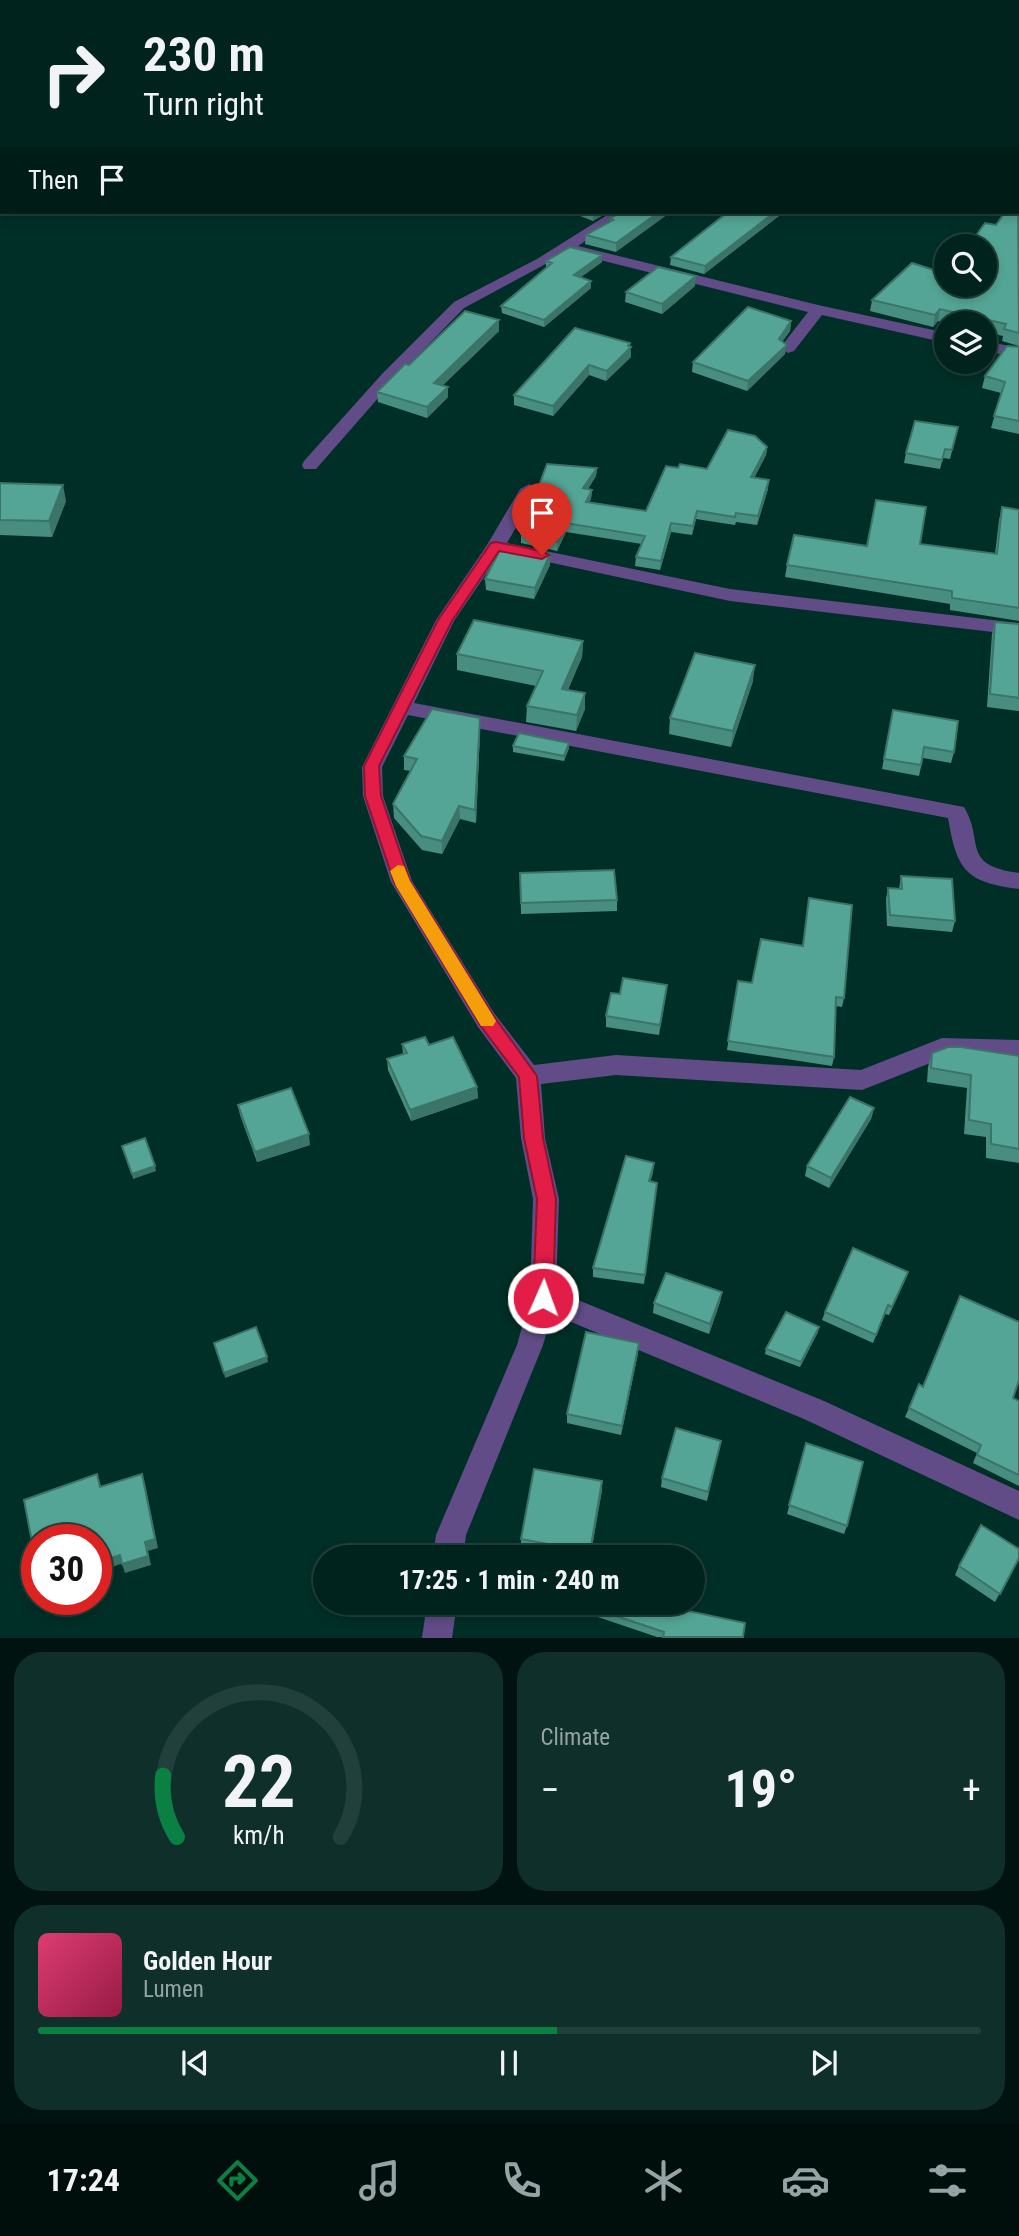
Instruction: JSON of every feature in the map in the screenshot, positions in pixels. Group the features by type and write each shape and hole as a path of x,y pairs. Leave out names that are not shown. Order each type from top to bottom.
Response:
{"street":[{"path":"310,465 388,377 459,305 618,214"},
{"path":"566,246 818,310 934,335"},
{"path":"788,348 818,310"},
{"path":"997,348 1019,353"},
{"path":"450,1545 451,1535 530,1345 543,1298 546,1199 533,1138 527,1076 486,1020 402,882 373,796 372,766 445,620 496,546 529,489"},
{"path":"496,546 730,594 1019,629"},
{"path":"400,707 957,812 965,853 989,877 1019,881"},
{"path":"527,1076 616,1065 862,1080 942,1048 1019,1050"},
{"path":"543,1298 814,1409 1019,1506"},
{"path":"437,1637 440,1615"}],"building":[{"path":"617,214 656,214 616,243 586,235 613,220 610,219"},
{"path":"725,214 772,214 705,266 671,257"},
{"path":"1004,214 1018,214 1019,333 1004,329 1006,324 997,322 997,311 940,309 934,311 934,315 872,300 912,263 934,270 934,297 997,297 997,234 977,234 985,223 996,225"},
{"path":"570,247 602,255 574,275 591,281 544,320 501,306 552,263 546,261"},
{"path":"658,267 696,276 662,304 626,292"},
{"path":"748,307 791,321 779,339 787,345 748,381 693,362"},
{"path":"465,311 499,320 434,383 448,387 427,407 377,392 405,364 409,365"},
{"path":"575,328 630,343 628,346 631,347 607,371 589,365 553,406 514,395"},
{"path":"1007,346 1019,347 1019,421 994,416 1005,382 985,376 997,374 997,360"},
{"path":"915,421 958,427 952,450 945,449 942,460 906,453"},
{"path":"728,430 755,436 767,447 751,477 769,480 758,516 736,513 735,517 697,511 693,526 671,523 661,561 636,557 645,536 566,523 557,542 521,534 547,464 597,468 583,488 592,490 586,502 646,511 666,466 678,468 680,464 707,469"},
{"path":"0,483 63,485 49,521 0,520"},
{"path":"876,500 926,507 920,544 997,554 1002,507 1019,510 1019,608 952,598 952,591 787,565 794,535 867,546"},
{"path":"515,547 550,554 535,588 485,579 501,548 514,551"},
{"path":"474,620 583,641 562,689 585,693 577,715 527,706 543,671 457,654"},
{"path":"995,622 1019,624 1019,698 990,694"},
{"path":"695,653 755,665 733,731 670,718"},
{"path":"432,709 480,718 475,810 459,806 442,841 421,836 393,804 417,759 404,756"},
{"path":"893,710 958,721 954,752 924,747 921,765 884,759"},
{"path":"519,733 569,743 564,756 513,746"},
{"path":"614,870 617,900 521,903 520,873"},
{"path":"901,876 952,879 955,921 890,915 888,888 902,889"},
{"path":"809,898 852,905 844,998 836,997 834,1057 728,1041 738,981 752,983 761,939 803,946"},
{"path":"623,978 667,985 660,1025 606,1016 611,993 620,994"},
{"path":"425,1037 429,1045 453,1037 477,1087 410,1110 387,1059 407,1053 402,1044"},
{"path":"948,1047 1019,1056 1019,1149 991,1144 991,1124 969,1120 971,1075 931,1068 932,1053"},
{"path":"291,1088 309,1134 255,1152 238,1105"},
{"path":"850,1097 874,1108 831,1178 807,1166"},
{"path":"145,1138 155,1166 132,1174 122,1146"},
{"path":"626,1156 654,1163 649,1181 657,1183 645,1275 593,1268"},
{"path":"853,1248 908,1272 892,1307 888,1305 876,1335 825,1312"},
{"path":"666,1273 722,1292 710,1324 654,1303"},
{"path":"960,1296 1019,1322 1019,1380 1013,1398 1019,1401 1019,1475 977,1455 981,1445 909,1408 919,1384 923,1387"},
{"path":"786,1312 819,1327 801,1362 766,1349"},
{"path":"256,1327 267,1357 224,1373 214,1343"},
{"path":"586,1332 639,1343 622,1426 567,1414"},
{"path":"676,1428 721,1441 708,1492 662,1478"},
{"path":"806,1443 863,1462 847,1526 789,1505"},
{"path":"534,1469 602,1481 591,1545 553,1545 521,1539"},
{"path":"97,1474 100,1487 142,1474 155,1539 145,1542 148,1556 122,1564 120,1555 112,1558 112,1524 29,1524 24,1500"},
{"path":"981,1525 1019,1549 1019,1558 1000,1594 959,1566"},
{"path":"613,1615 705,1615 745,1623 743,1637 663,1637 664,1632"}],"slow traffic":[{"path":"398,871 402,882 487,1021"}],"route":[{"path":"542,555 496,546 445,620 372,766 373,796 402,882 486,1020 527,1076 533,1138 546,1199 543,1298"}]}
